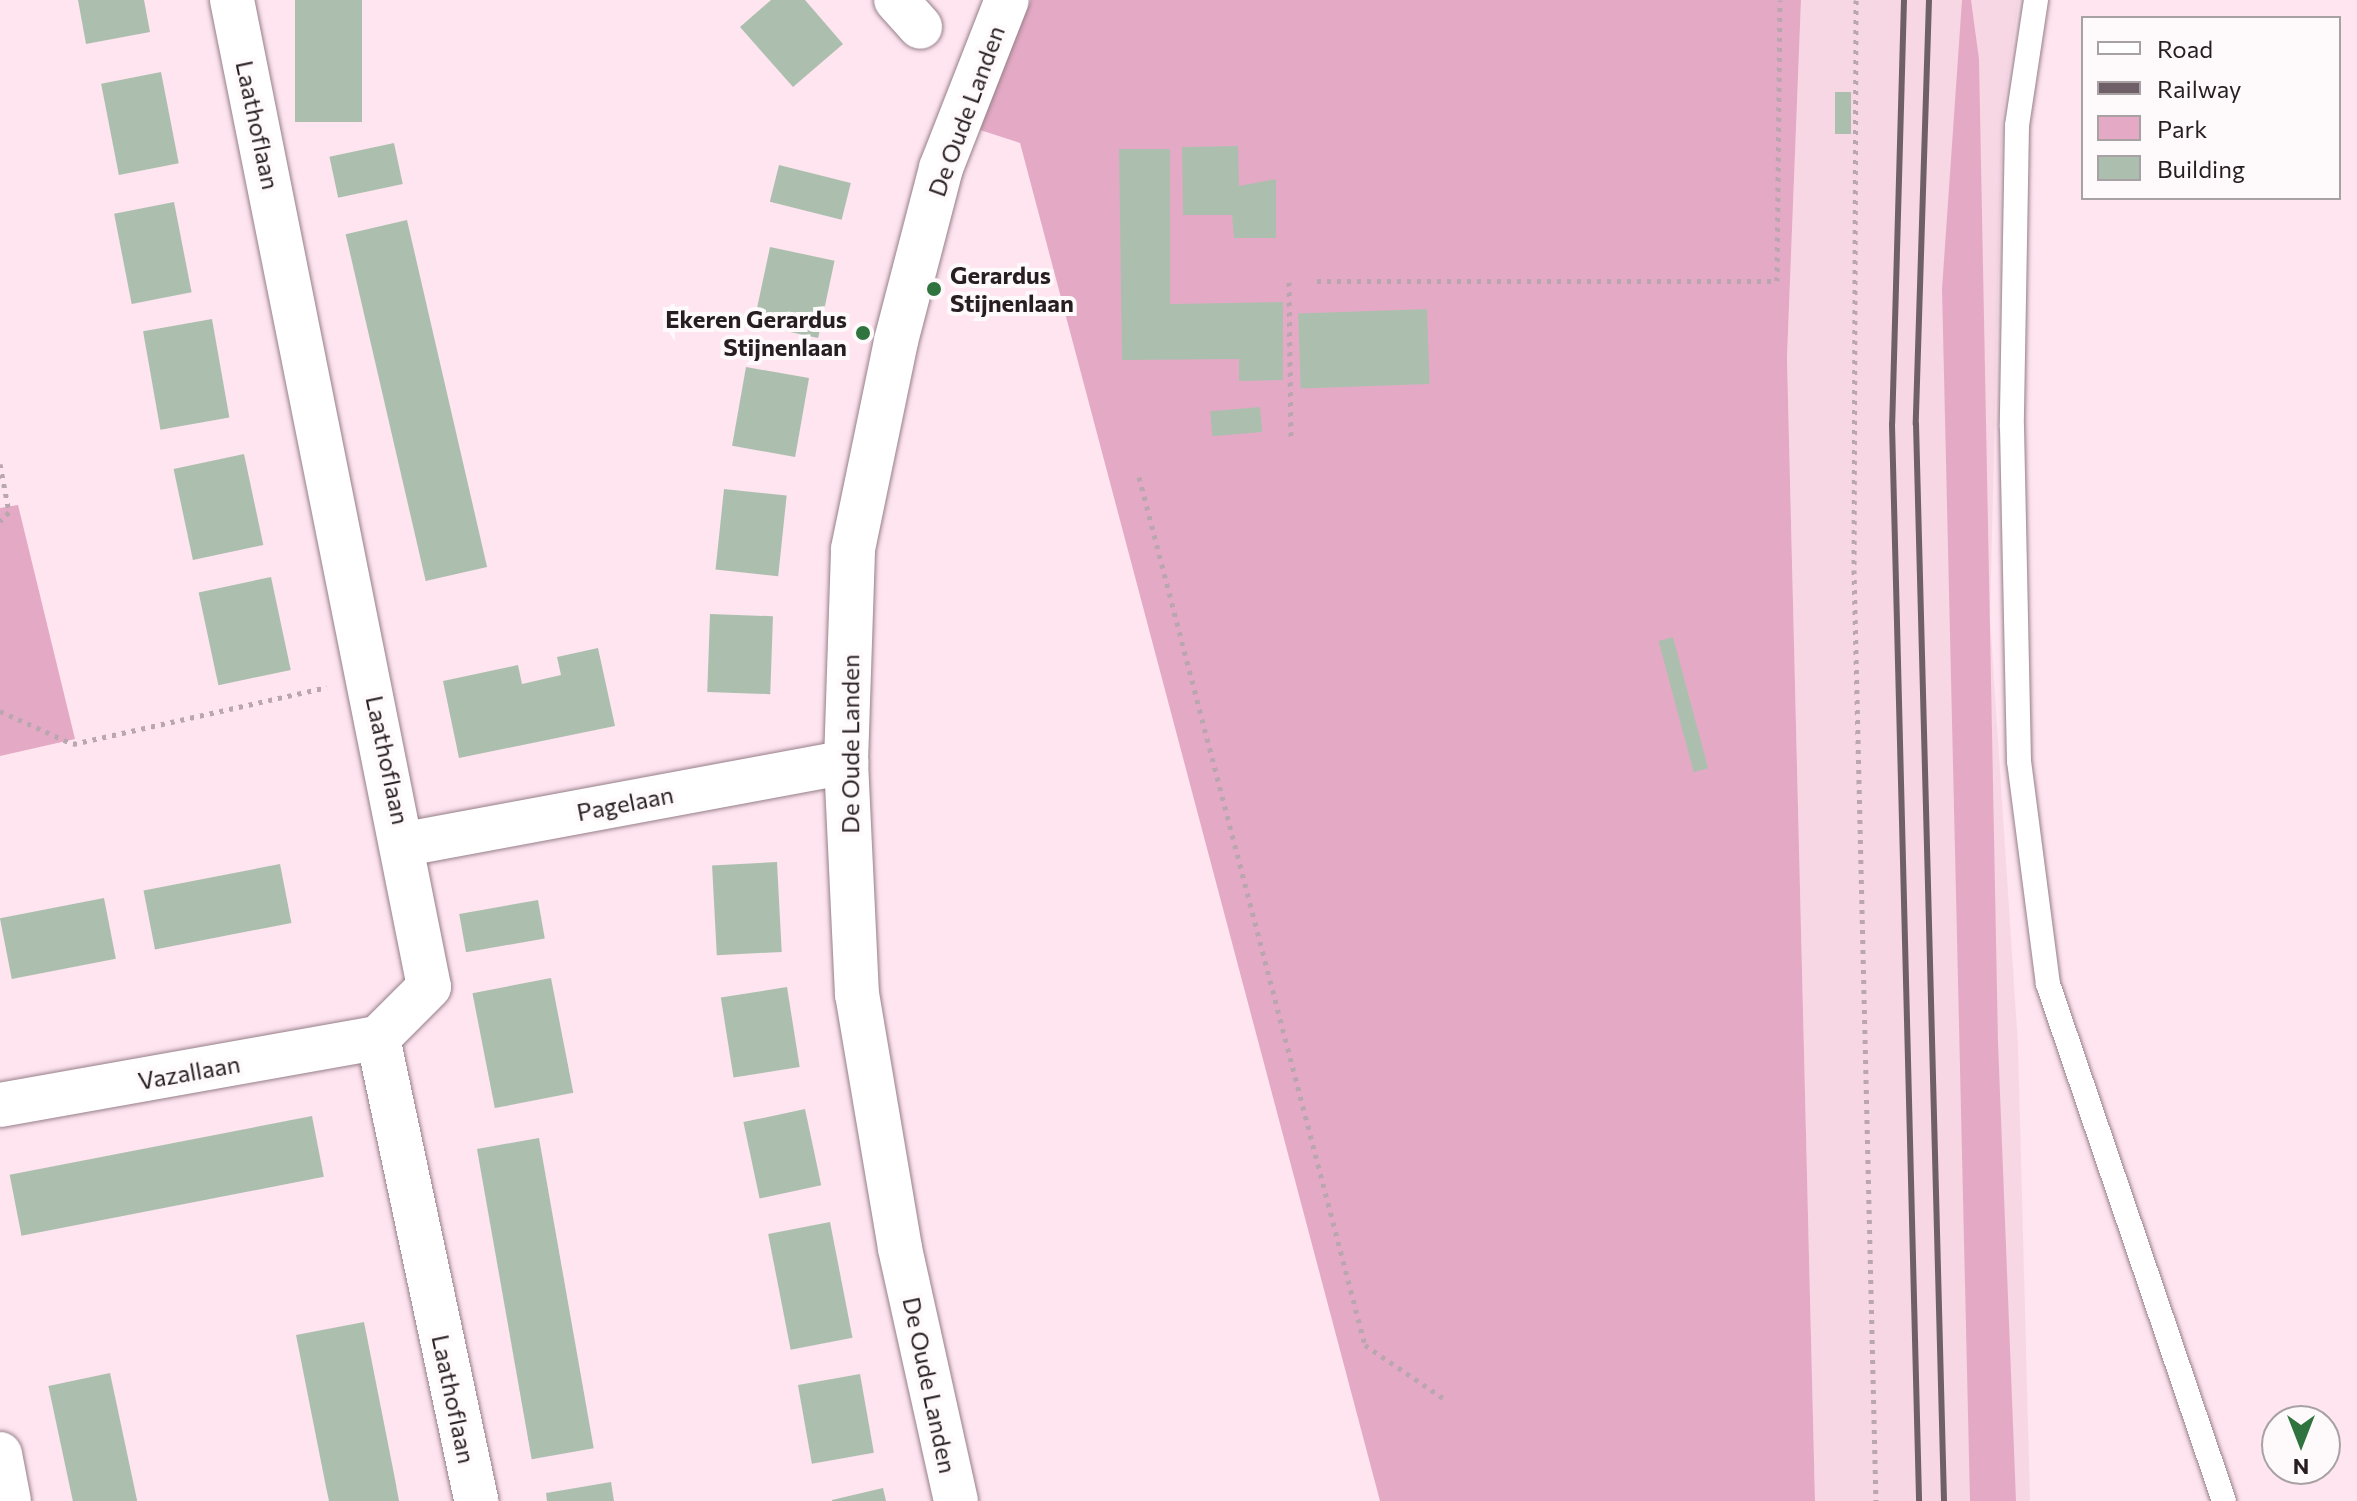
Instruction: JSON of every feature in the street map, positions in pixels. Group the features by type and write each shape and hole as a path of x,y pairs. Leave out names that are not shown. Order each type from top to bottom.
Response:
{"street":[{"name":"Laathoflaan","path":"232,0 405,844 429,987 378,1038 476,1501"},
{"name":"De Oude Landen","path":"956,1501 900,1248 857,995 846,762 853,549 893,356 941,168 1007,0"},
{"name":"Pagelaan","path":"405,844 846,762"},
{"name":"Vazallaan","path":"0,1105 378,1038"},
{"path":"0,1454 9,1501"}],"lane":[{"path":"2036,0 2017,126 2012,427 2019,761 2048,984 2224,1501"}],"path":[{"path":"1317,281 1777,281 1780,0"},
{"path":"1856,0 1854,570 1876,1501"},
{"path":"1289,282 1291,438"},
{"path":"0,464 9,512 0,521"},
{"path":"1139,477 1365,1345 1443,1398"},
{"path":"0,711 73,744 371,678"}],"shaded area":[{"path":"1801,0 2019,0 2002,118 1990,618 2018,1045 2030,1501 1815,1501 1787,358"}],"green space":[{"path":"1031,0 1801,0 1787,358 1815,1501 1380,1501 1020,143 977,129"},
{"path":"1962,0 1971,0 1979,59 1998,1042 2016,1501 1970,1501 1942,289"},
{"path":"18,505 75,739 0,756 0,508"}],"building":[{"path":"78,0 144,0 150,32 86,44"},
{"path":"295,0 362,0 362,122 295,122"},
{"path":"771,0 805,0 843,44 793,87 740,27"},
{"path":"161,72 179,163 119,175 101,84"},
{"path":"1835,92 1851,92 1851,134 1835,134"},
{"path":"394,143 403,184 338,198 329,157"},
{"path":"1238,146 1239,186 1276,179 1276,238 1234,238 1232,215 1183,215 1182,147"},
{"path":"1119,149 1170,149 1170,304 1283,302 1283,380 1239,381 1239,359 1122,360"},
{"path":"779,165 851,183 842,220 770,202"},
{"path":"174,202 192,292 132,304 114,214"},
{"path":"407,220 487,567 426,581 346,234"},
{"path":"770,247 835,261 818,338 754,324"},
{"path":"1427,309 1430,384 1301,388 1298,314"},
{"path":"212,319 229,417 160,430 143,331"},
{"path":"746,367 809,378 795,457 732,446"},
{"path":"1260,407 1262,432 1212,436 1210,411"},
{"path":"244,454 263,545 193,560 174,469"},
{"path":"724,489 787,496 778,576 716,570"},
{"path":"271,577 291,670 218,685 199,592"},
{"path":"710,614 773,616 770,694 707,692"},
{"path":"1673,637 1708,768 1694,772 1659,641"},
{"path":"598,648 615,726 459,758 443,681 518,665 522,684 561,675 557,657"},
{"path":"777,862 782,952 717,955 712,865"},
{"path":"280,864 291,923 155,949 144,891"},
{"path":"104,898 116,959 12,979 0,918"},
{"path":"538,900 545,938 466,952 459,914"},
{"path":"551,978 573,1093 495,1108 472,993"},
{"path":"787,987 800,1067 733,1077 721,997"},
{"path":"805,1109 821,1185 760,1198 743,1122"},
{"path":"312,1116 324,1177 21,1236 10,1175"},
{"path":"539,1138 594,1448 532,1459 477,1149"},
{"path":"830,1222 853,1338 791,1350 768,1234"},
{"path":"364,1322 399,1501 329,1501 296,1335"},
{"path":"110,1373 137,1501 73,1501 48,1386"},
{"path":"860,1374 874,1453 812,1464 798,1385"},
{"path":"611,1482 614,1501 547,1501 546,1493"},
{"path":"883,1488 886,1501 832,1501 832,1500"}],"railway":[{"path":"1904,0 1892,424 1919,1501"},
{"path":"1929,0 1916,424 1944,1501"}],"place":[{"name":"Gerardus Stijnenlaan","path":"934,289"},
{"name":"Ekeren Gerardus Stijnenlaan","path":"863,333"}]}
